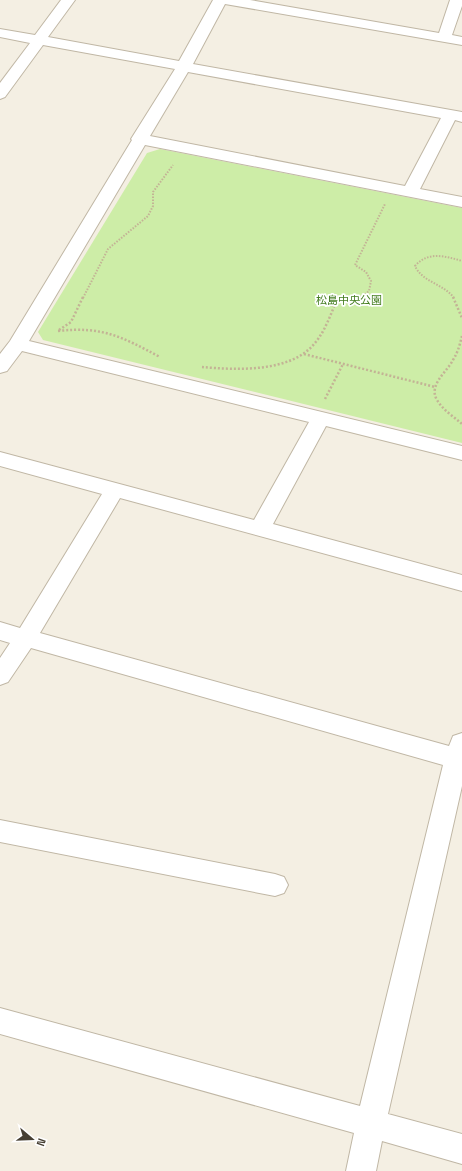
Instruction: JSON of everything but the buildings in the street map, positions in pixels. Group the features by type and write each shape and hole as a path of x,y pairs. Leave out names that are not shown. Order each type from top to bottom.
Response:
{"street":[{"path":"0,94 68,0"},
{"path":"0,367 18,344 139,139 184,66 220,0"},
{"path":"226,0 328,11 462,41"},
{"path":"444,38 458,0"},
{"path":"0,33 40,39 456,116 410,192"},
{"path":"139,139 462,202"},
{"path":"18,344 322,410 462,453"},
{"path":"260,528 322,410"},
{"path":"0,459 462,582"},
{"path":"0,676 25,639 115,489"},
{"path":"0,631 25,639 460,754 371,1123 361,1171"},
{"path":"0,831 275,884"},
{"path":"0,1021 462,1149"}],"path":[{"path":"52,333 58,331 71,322 108,249 148,216 153,206 153,192 175,163"},
{"path":"200,367 226,368 276,365 295,359 304,354 317,340 336,302 350,302 359,299 369,290 372,283 369,274 366,270 355,265 385,204"},
{"path":"462,261 442,256 429,255 420,259 414,266 418,272 448,291 455,299 462,318"},
{"path":"58,331 85,330 117,336 162,358"},
{"path":"462,336 451,364 438,380 435,387 436,399 462,424"},
{"path":"304,354 435,387"},
{"path":"322,410 344,364"}],"green space":[{"name":"松島中央公園","path":"160,149 462,208 462,443 43,340 38,332 147,153"}]}
